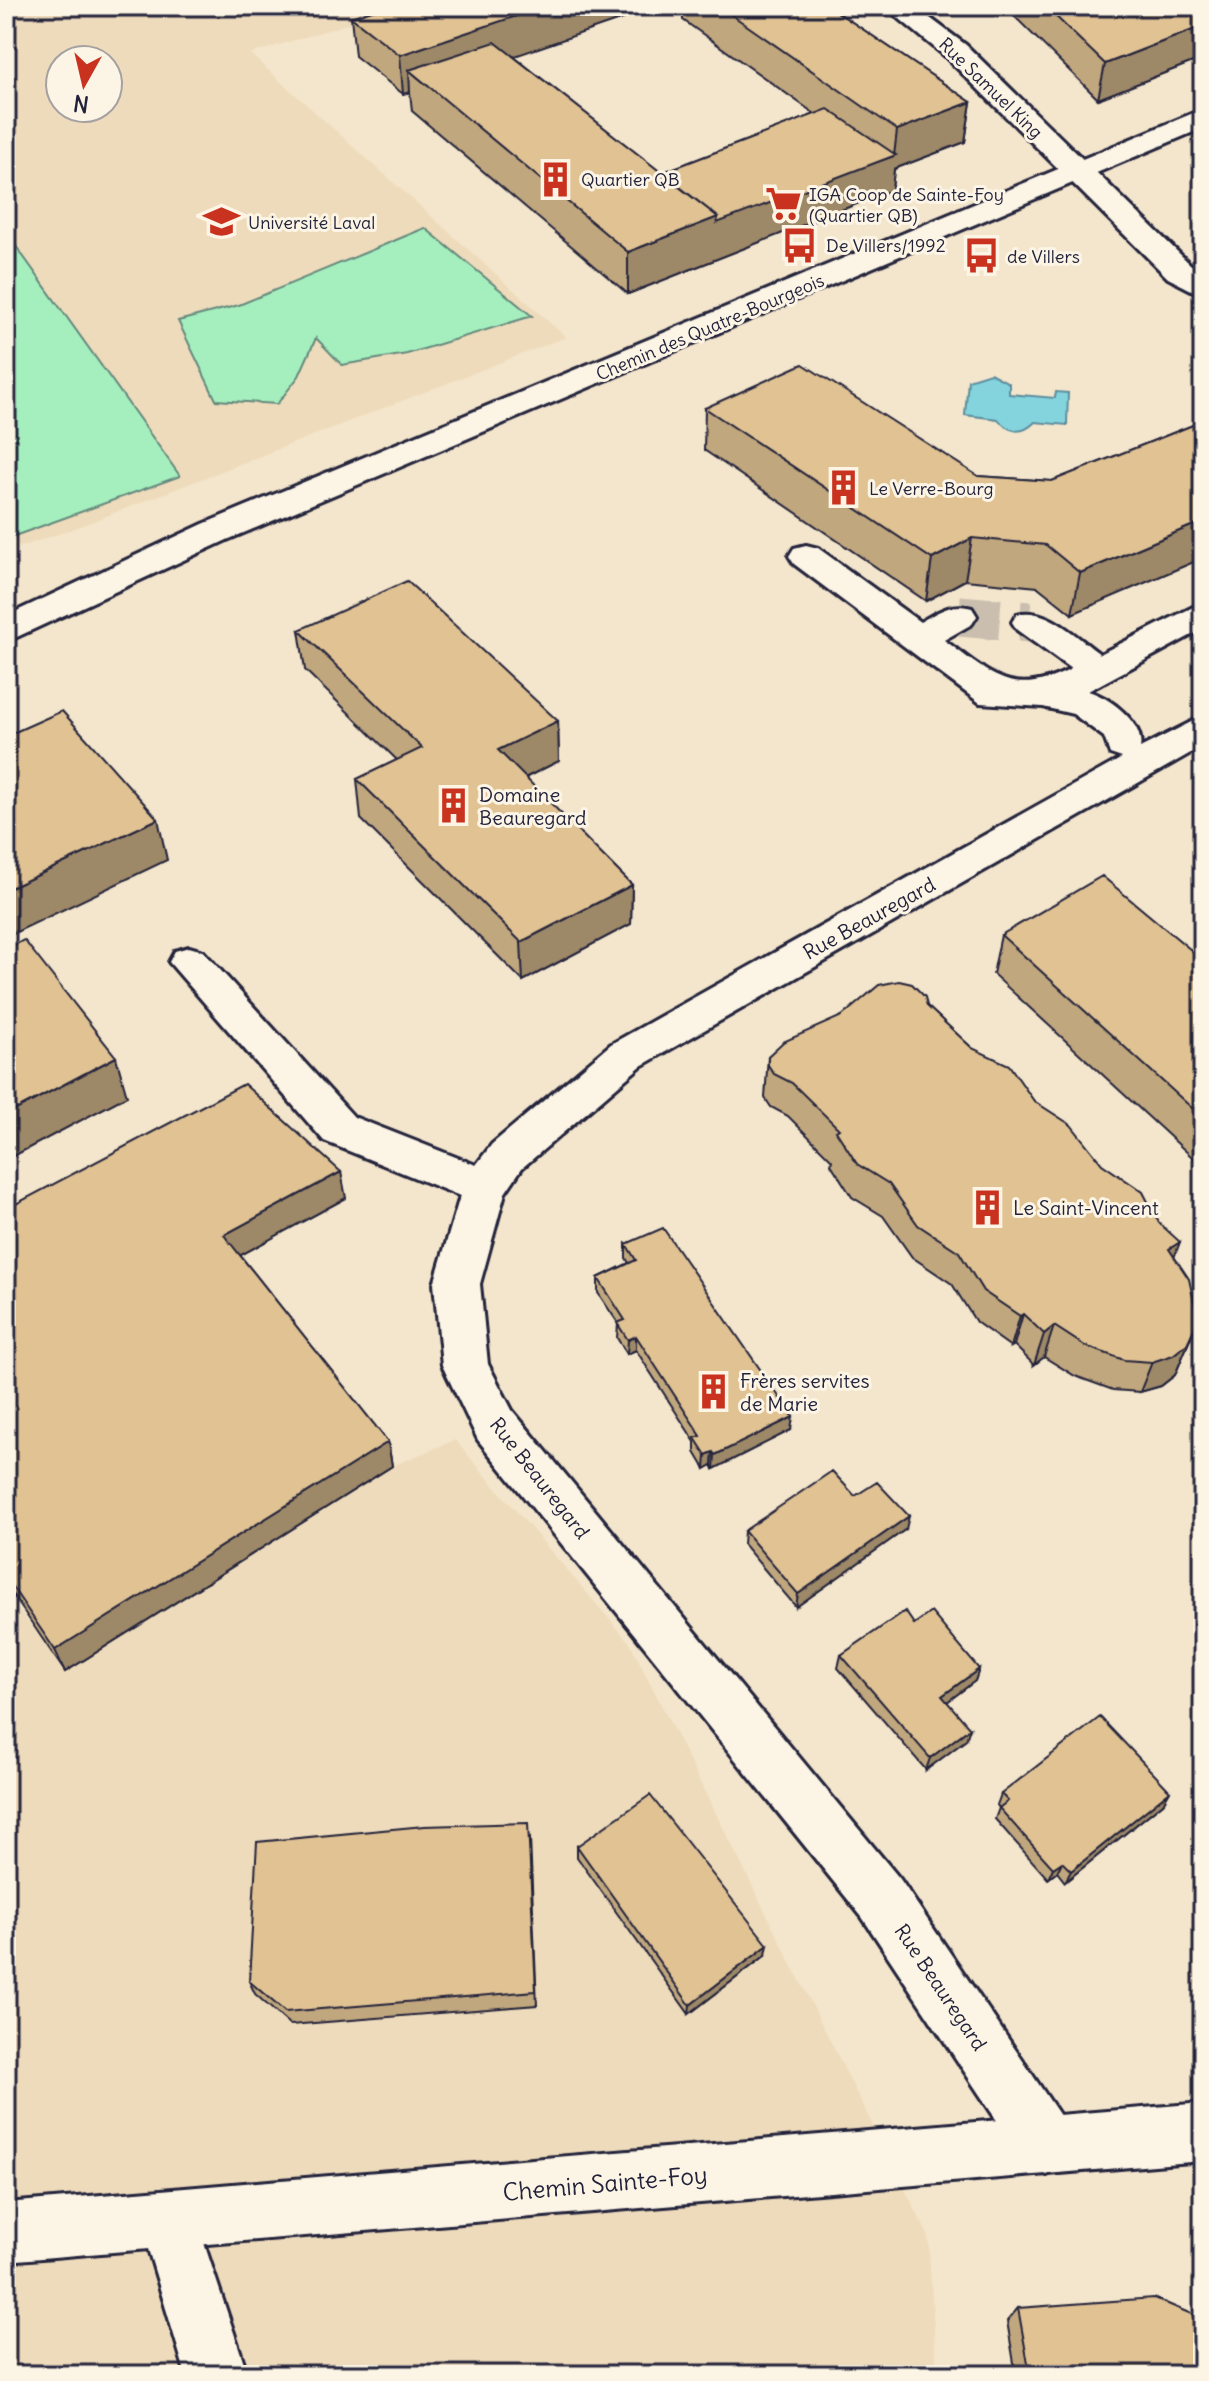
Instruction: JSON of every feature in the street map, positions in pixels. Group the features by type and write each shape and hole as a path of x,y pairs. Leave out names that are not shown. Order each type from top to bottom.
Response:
{"main road":[{"name":"Rue Samuel King","path":"897,6 956,51 1179,271 1203,287"},
{"name":"Chemin des Quatre-Bourgeois","path":"6,630 215,532 1081,172 1203,118"},
{"name":"Chemin des Quatre-Bourgeois","path":"6,596 215,532"},
{"path":"806,556 993,694 1055,697 1098,670 1203,614"},
{"path":"920,638 959,616"},
{"path":"1030,622 1098,670"},
{"path":"1055,697 1055,713 1099,744 1134,754"},
{"name":"Rue Beauregard","path":"1047,2146 881,1898 495,1425 465,1365 457,1284 485,1187 507,1156 626,1055 1134,754 1203,729"},
{"path":"189,962 339,1129 485,1187"},
{"path":"298,1151 339,1129"},
{"name":"Chemin Sainte-Foy","path":"6,2232 1203,2132"},
{"path":"168,2219 217,2375"}],"shaded area":[{"name":"Université Laval","path":"6,6 405,6 250,54 566,337 78,527 6,552"},
{"path":"455,1440 630,1643 928,2235 937,2375 6,2375 6,1593 66,1671 392,1466"}],"green space":[{"path":"425,228 532,316 407,354 342,365 316,338 299,376 277,404 216,400 178,321 239,305"},
{"path":"6,232 180,476 6,539"}],"water":[{"path":"990,373 1009,383 1009,394 1055,398 1056,392 1068,393 1067,425 1035,422 1016,431 998,419 965,415 968,380"}],"building":[{"path":"384,6 546,6 400,55 351,17"},
{"path":"719,6 828,6 971,102 897,130"},
{"path":"1045,6 1203,6 1203,26 1105,64"},
{"path":"495,42 718,217 628,252 409,70"},
{"path":"828,109 896,155 717,223 718,217 661,173"},
{"path":"803,364 978,476 1052,481 1203,421 1203,521 1080,573 1046,545 972,538 932,559 705,408"},
{"name":"Domaine Beauregard","path":"407,581 558,721 498,750 632,885 521,942 357,779 422,748 299,630"},
{"path":"62,711 158,819 6,890 6,736"},
{"path":"1102,876 1203,960 1203,1118 1001,935"},
{"path":"24,940 116,1057 6,1115 6,949"},
{"name":"Le Saint-Vincent","path":"899,981 912,984 925,997 927,1006 972,1048 1009,1065 1034,1101 1071,1125 1102,1164 1143,1192 1159,1223 1180,1242 1169,1249 1189,1279 1198,1320 1187,1344 1173,1355 1152,1362 1124,1360 1085,1346 1054,1326 1044,1334 1023,1314 1020,1316 983,1291 959,1252 918,1225 889,1184 857,1164 836,1131 839,1129 792,1083 774,1074 768,1065 768,1056 783,1042 842,1016 879,985"},
{"path":"244,1084 341,1172 224,1235 388,1442 55,1650 6,1578 6,1209"},
{"name":"Frères servites de Marie","path":"663,1228 793,1417 715,1455 713,1452 706,1455 695,1438 701,1436 636,1336 628,1340 617,1323 625,1320 598,1278 636,1260 626,1244"},
{"path":"832,1471 855,1496 877,1482 909,1516 798,1594 744,1531"},
{"path":"905,1611 914,1624 931,1612 979,1669 942,1696 970,1728 930,1758 841,1655"},
{"path":"1100,1717 1170,1791 1071,1871 1062,1862 1053,1868 999,1808 1008,1801 1001,1794"},
{"path":"650,1795 768,1945 690,2005 577,1846"},
{"path":"528,1823 536,1991 285,2012 249,1981 257,1842 424,1826"},
{"path":"1154,2298 1203,2319 1203,2375 1030,2375 1018,2308"}],"tunnel":[{"path":"959,616 1030,622"}],"place":[{"name":"Quartier QB","path":"555,179"},
{"name":"IGA Coop de Sainte-Foy (Quartier QB)","path":"783,204"},
{"name":"Université Laval","path":"222,222"},
{"name":"De Villers/1992","path":"800,245"},
{"name":"de Villers","path":"981,256"},
{"name":"Le Verre-Bourg","path":"843,488"},
{"name":"Domaine Beauregard","path":"453,805"},
{"name":"Le Saint-Vincent","path":"987,1207"},
{"name":"Frères servites de Marie","path":"714,1392"}]}
